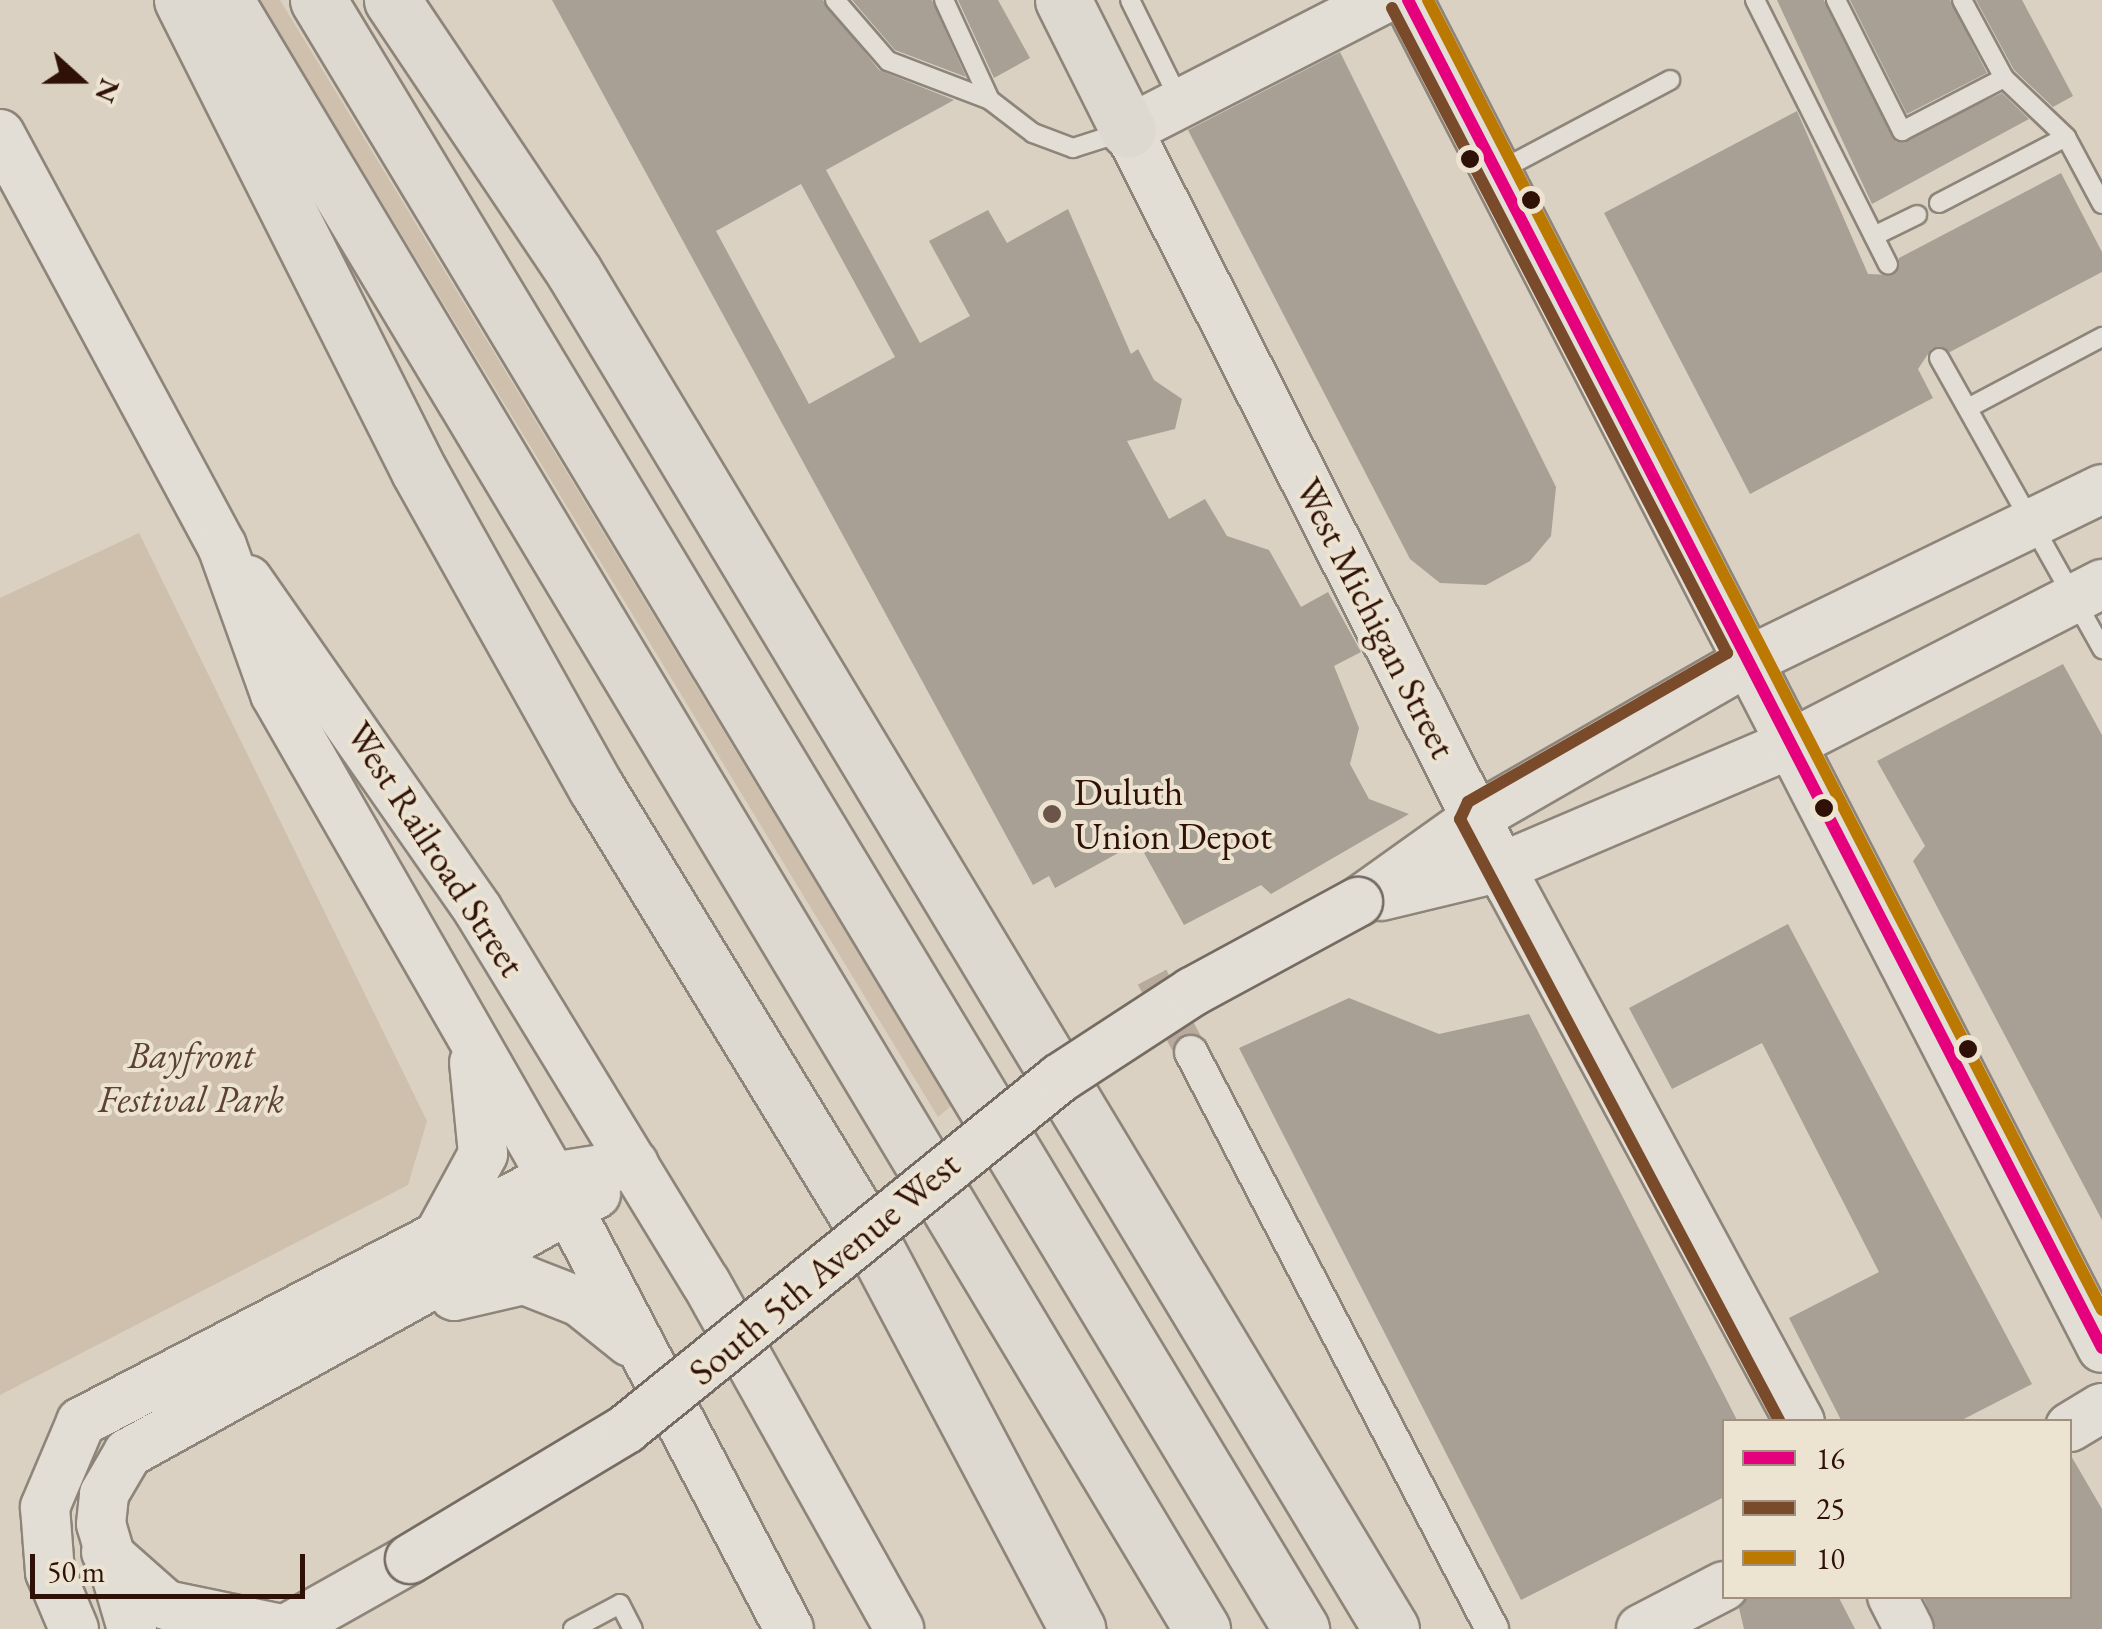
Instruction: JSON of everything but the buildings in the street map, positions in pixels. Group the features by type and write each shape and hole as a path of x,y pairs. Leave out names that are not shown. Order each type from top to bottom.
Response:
{"highway":[{"path":"182,0 419,471 597,789 866,1228 1078,1629"},
{"path":"225,0 970,1236 1202,1629"},
{"path":"318,0 1301,1629"},
{"path":"392,0 574,272 1391,1629"},
{"path":"1064,0 1128,130"},
{"path":"1018,1510 1098,1629"}],"street":[{"path":"1128,130 1382,0"},
{"path":"1408,0 2102,1348"},
{"name":"West Michigan Street","path":"1128,130 1502,867 1798,1419"},
{"name":"West Railroad Street","path":"0,134 222,546 275,694 561,1195 790,1629"},
{"name":"South 5th Avenue West","path":"284,1629 410,1560 626,1429 866,1228 1060,1078 1192,992 1358,902 1477,817 1750,660 2102,489"},
{"name":"West Railroad Street","path":"222,546 326,681 634,1164 900,1629"},
{"name":"South 5th Avenue West","path":"1358,902 1502,867 1793,742 2089,590"},
{"path":"440,1233 483,1154 484,1104 462,1026"},
{"path":"1191,1052 1492,1629"},
{"path":"74,1629 50,1572 44,1522 50,1479 80,1422 440,1233 561,1195 634,1164"},
{"path":"132,1629 103,1549 104,1494 128,1454 366,1328 561,1195"},
{"path":"366,1328 473,1286 524,1280 580,1302 650,1358"},
{"path":"2072,1426 2102,1408"},
{"path":"103,1549 166,1605 284,1629"},
{"path":"1641,1629 1722,1587"},
{"path":"1893,1599 1908,1629"}],"lane":[{"path":"835,0 888,61 990,100 1073,148 1128,130"},
{"path":"944,0 990,100"},
{"path":"1130,0 1181,103"},
{"path":"1755,0 1888,264"},
{"path":"1836,0 1902,132 2004,78"},
{"path":"1962,0 2004,78 2066,137 2102,204"},
{"path":"1498,172 1670,80"},
{"path":"1939,204 2066,137"},
{"path":"1874,236 1917,215"},
{"path":"1968,408 2102,338"},
{"path":"1939,358 2034,524 2089,590 2102,649"},
{"path":"573,1629 620,1604 633,1629"}],"green space":[{"path":"259,0 280,0 333,87 951,1106 938,1117"},
{"name":"Bayfront Festival Park","path":"139,533 427,1121 408,1185 0,1395 0,598"}],"tunnel":[{"path":"1152,977 1191,1052"}],"transit line":[{"name":"16","path":"1408,0 2102,1348"},
{"name":"10","path":"1428,0 2102,1310"},
{"name":"25","path":"1392,8 1727,653 1468,802 1460,819 1778,1419"}],"place":[{"name":"Duluth Union Depot","path":"1052,814"}]}
